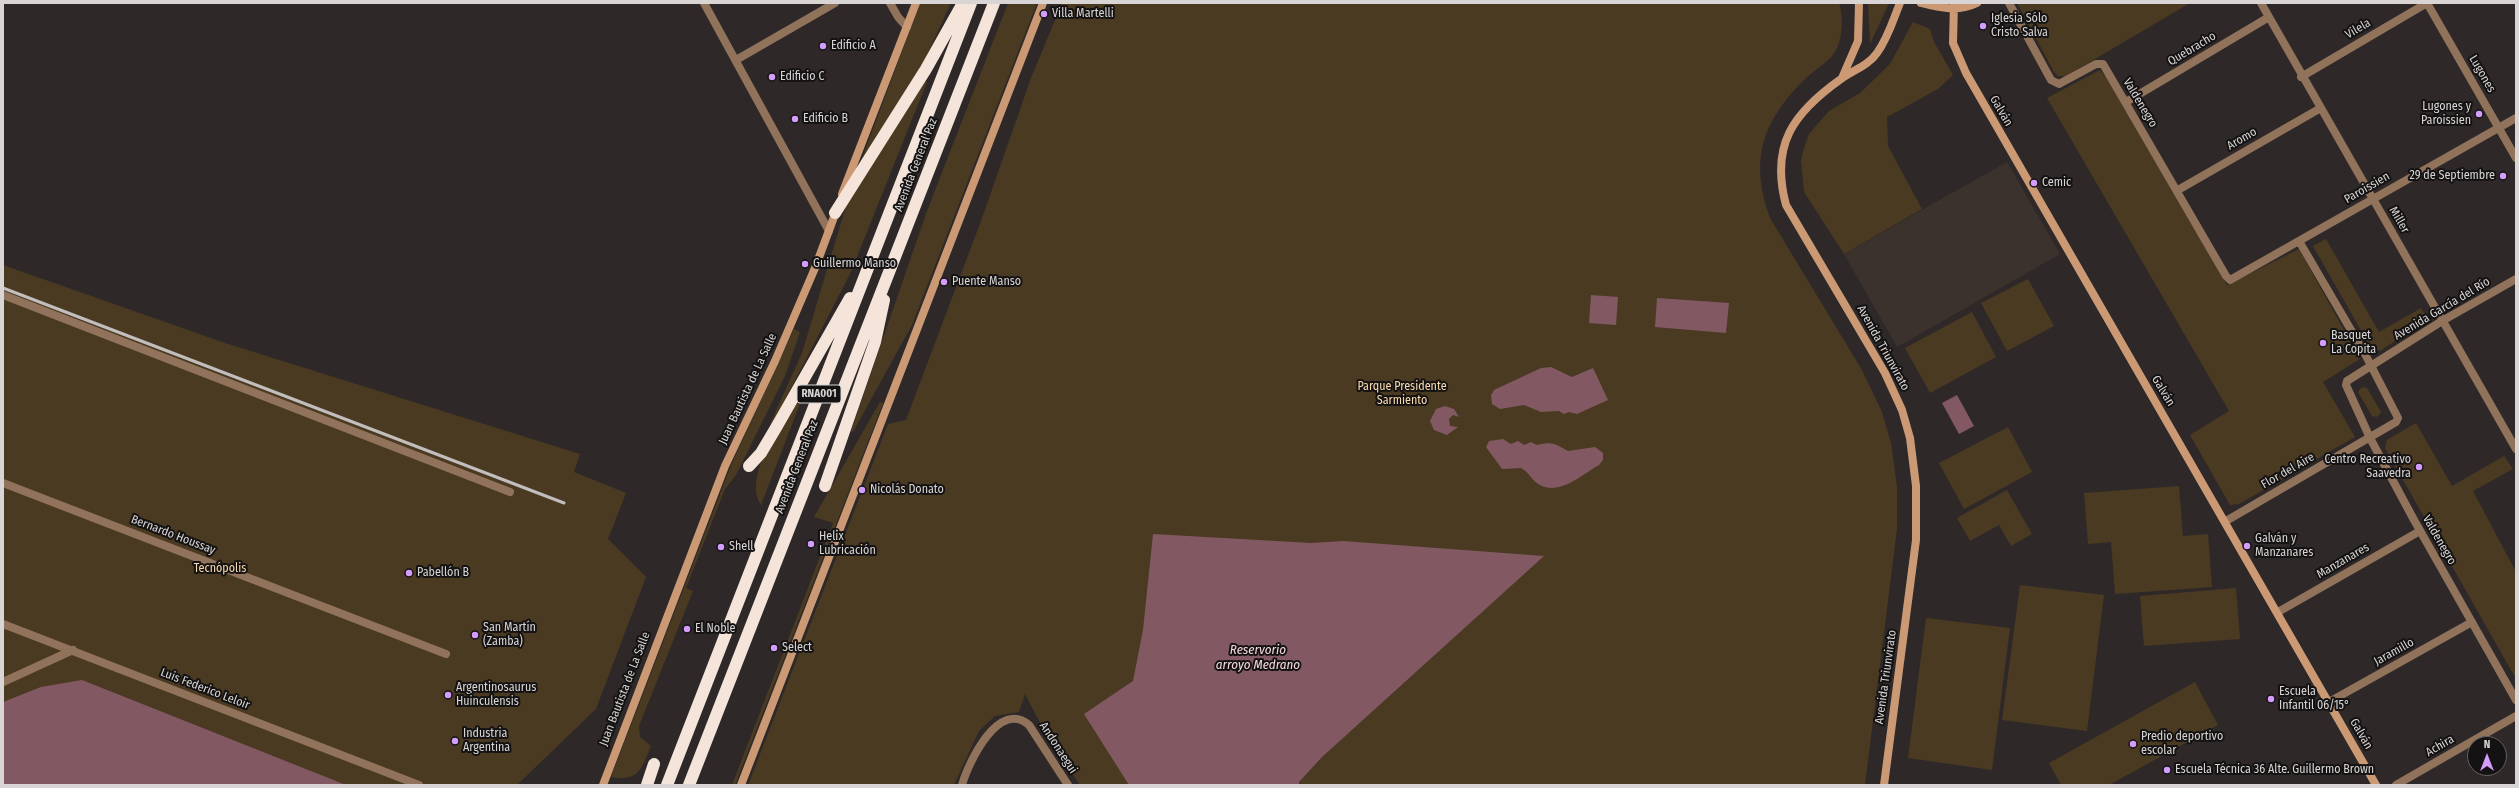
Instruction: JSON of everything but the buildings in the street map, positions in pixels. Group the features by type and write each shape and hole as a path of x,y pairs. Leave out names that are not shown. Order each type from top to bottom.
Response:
{"highway":[{"path":"836,213 922,75 963,3"},
{"name":"Avenida General Paz","path":"667,785 971,3"},
{"name":"Avenida General Paz","path":"689,785 994,3"},
{"path":"749,466 760,453 777,426 829,332 866,271"},
{"path":"825,486 875,342 889,271"},
{"path":"647,785 654,764"}],"street":[{"path":"704,3 829,231"},
{"path":"736,60 835,3"},
{"path":"890,3 898,18 907,27"},
{"name":"Juan Bautista de La Salle","path":"603,785 725,466 775,361 829,231 916,3"},
{"path":"741,785 1043,3"},
{"name":"Avenida Triunvirato","path":"1842,78 1858,42 1859,3"},
{"name":"Avenida Triunvirato","path":"1884,785 1916,540 1916,486 1910,438 1902,410 1891,384 1786,205 1782,187 1783,150 1788,132 1799,114 1842,78 1867,64 1877,53 1887,36 1900,3"},
{"path":"1922,3 1964,8 1977,3"},
{"name":"Valdenegro","path":"2010,3 2051,80 2059,84 2096,64 2103,64 2178,190 2226,276 2230,280"},
{"name":"Miller","path":"2261,3 2319,109 2373,199 2515,446"},
{"name":"Vilela","path":"2301,77 2427,3"},
{"name":"Lugones","path":"2427,3 2516,158"},
{"name":"Galván","path":"1953,6 1953,43 1966,73 2107,323 2226,521 2376,785"},
{"name":"Quebracho","path":"2126,102 2269,18"},
{"name":"Aromo","path":"2178,190 2319,109"},
{"name":"Paroissien","path":"2230,280 2516,118"},
{"path":"2299,241 2371,366"},
{"name":"Avenida García del Río","path":"2347,389 2347,381 2442,321 2516,279"},
{"path":"3,295 510,492"},
{"name":"Flor del Aire","path":"2226,521 2396,422 2397,414 2371,366"},
{"name":"Valdenegro","path":"2347,389 2370,438 2420,531 2516,700"},
{"name":"Bernardo Houssay","path":"3,483 446,654"},
{"name":"Manzanares","path":"2278,612 2420,531"},
{"name":"Jaramillo","path":"2329,702 2472,622"},
{"name":"Luis Federico Leloir","path":"3,624 419,785"},
{"path":"3,682 73,650"},
{"name":"Achira","path":"2396,785 2516,716"},
{"name":"Andonaegui","path":"962,785 982,743 992,729 1007,718 1020,718 1029,725 1068,785"}],"shaded area":[{"path":"2007,162 2060,254 1897,347 1844,254"}],"green space":[{"path":"920,3 951,3 923,63 860,164"},
{"path":"1008,3 1037,3 912,325 853,432 851,431 927,211"},
{"name":"Parque Presidente Sarmiento","path":"1062,3 1839,3 1842,16 1842,31 1836,51 1826,62 1804,80 1778,111 1769,127 1763,143 1760,160 1764,197 1770,218 1862,370 1882,412 1891,443 1897,487 1897,529 1865,785 1080,785 1046,734 1025,694 1019,712 995,716 979,731 954,785 748,785 888,424 906,420 981,221 1031,78"},
{"path":"1868,3 1889,3 1870,44"},
{"path":"2017,3 2190,3 2066,76 2058,76 2054,72"},
{"path":"1913,22 1930,29 1934,42 1953,75 1938,89 1887,117 1888,146 1922,209 1844,254 1804,192 1801,161 1804,148 1809,134 1829,111 1860,93 1890,64"},
{"path":"2100,70 2107,78 2227,285 2299,249 2360,359 2323,382 2355,437 2239,504 2230,505 2190,435 2229,411 2047,98"},
{"path":"925,81 927,82 851,272 772,425 770,424 802,353 846,206"},
{"path":"2326,239 2379,332 2421,308 2426,316 2423,322 2380,351 2371,348 2313,246"},
{"name":"Tecnópolis","path":"3,265 225,343 580,454 574,472 626,493 608,539 646,577 596,709 517,785 3,785"},
{"path":"2028,279 2054,326 2007,351 1981,303"},
{"path":"1972,312 1996,357 1930,393 1905,348"},
{"path":"794,329 800,332 785,376 736,475 725,489 686,588 693,591 639,726 640,737 651,746 645,761 638,772 628,778 611,777 732,463"},
{"path":"804,387 806,388 761,505 756,492 757,478 762,462 778,428"},
{"path":"2362,387 2367,388 2381,412 2377,417 2372,416 2358,392"},
{"path":"880,402 883,403 735,785 732,785 833,523 814,517"},
{"path":"2416,423 2452,486 2504,456 2513,469 2473,491 2516,572 2516,679 2385,448 2387,440"},
{"path":"2008,427 2032,472 1964,509 1939,463"},
{"path":"2179,486 2183,536 2208,534 2212,587 2115,594 2111,542 2088,544 2084,493"},
{"path":"2007,490 2032,534 2011,546 1999,525 1970,541 1957,518"},
{"path":"2020,585 2104,595 2087,731 2002,720"},
{"path":"2236,588 2240,639 2144,646 2140,596"},
{"path":"1926,618 2010,628 1992,770 1908,758"},
{"name":"Predio deportivo escolar","path":"2195,682 2218,725 2109,785 2061,785 2049,763"}],"water":[{"path":"1591,295 1618,297 1616,325 1589,323"},
{"path":"1657,298 1729,303 1726,333 1655,327"},
{"path":"1551,367 1572,377 1593,368 1608,400 1577,414 1569,412 1564,414 1559,411 1541,412 1524,405 1500,409 1492,404 1491,395 1494,390 1541,368"},
{"path":"1957,395 1974,426 1959,434 1942,403"},
{"path":"1445,406 1454,409 1459,417 1453,415 1449,419 1450,426 1458,427 1447,435 1434,430 1430,421 1436,409"},
{"path":"1503,439 1511,444 1518,441 1524,445 1531,442 1537,445 1547,443 1554,444 1568,451 1595,447 1603,453 1603,460 1599,465 1563,486 1547,488 1537,483 1521,468 1502,469 1486,447 1489,441"},
{"name":"Reservorio arroyo Medrano","path":"1153,534 1311,543 1343,541 1544,556 1322,757 1299,782 1299,785 1129,785 1084,714 1133,681 1143,630"},
{"path":"82,680 346,785 3,785 3,702 41,687"}],"railway":[{"path":"3,288 564,503"}],"place":[{"name":"Villa Martelli","path":"1044,14"},
{"name":"Iglesia Sólo Cristo Salva","path":"1983,26"},
{"name":"Edificio A","path":"823,46"},
{"name":"Edificio C","path":"772,77"},
{"name":"Lugones y Paroissien","path":"2479,114"},
{"name":"Edificio B","path":"795,119"},
{"name":"29 de Septiembre","path":"2503,176"},
{"name":"Cemic","path":"2034,183"},
{"name":"Guillermo Manso","path":"805,264"},
{"name":"Puente Manso","path":"944,282"},
{"name":"Basquet La Copita","path":"2323,343"},
{"name":"Centro Recreativo Saavedra","path":"2419,467"},
{"name":"Nicolás Donato","path":"862,490"},
{"name":"Helix Lubricación","path":"811,544"},
{"name":"Galván y Manzanares","path":"2247,546"},
{"name":"Shell","path":"721,547"},
{"name":"Pabellón B","path":"409,573"},
{"name":"El Noble","path":"687,629"},
{"name":"San Martín (Zamba)","path":"475,635"},
{"name":"Select","path":"774,648"},
{"name":"Argentinosaurus Huinculensis","path":"448,695"},
{"name":"Escuela Infantil 06/15°","path":"2271,699"},
{"name":"Industria Argentina","path":"455,741"},
{"name":"Predio deportivo escolar","path":"2133,744"},
{"name":"Escuela Técnica 36 Alte. Guillermo Brown","path":"2167,770"}]}
